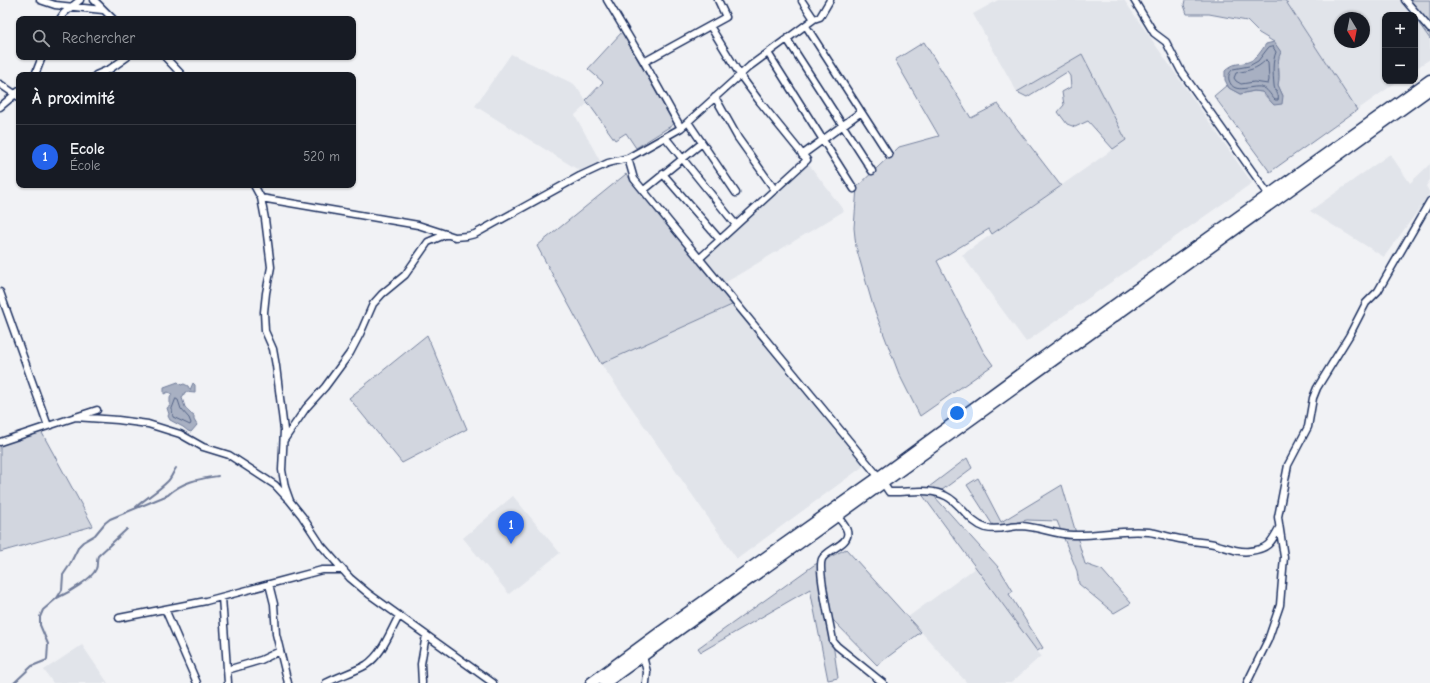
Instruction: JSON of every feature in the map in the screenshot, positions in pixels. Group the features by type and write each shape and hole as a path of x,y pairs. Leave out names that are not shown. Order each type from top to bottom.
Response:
{"highway":[{"path":"605,683 837,516 881,480 1109,309 1430,80"},
{"path":"591,683 881,480 1430,89"}],"street":[{"path":"40,0 55,5 103,10"},
{"path":"62,16 80,0"},
{"path":"94,0 110,16"},
{"path":"607,0 681,128"},
{"path":"644,62 726,17 718,0"},
{"path":"261,198 418,225 455,237 475,234 580,176 608,163 628,158 681,128 740,75 814,19 820,17 830,0"},
{"path":"1134,0 1154,33 1166,42 1180,71 1270,195"},
{"path":"1405,0 1430,28"},
{"path":"802,1 814,19"},
{"path":"699,259 807,160 740,75 710,26"},
{"path":"806,26 889,155"},
{"path":"787,40 872,171"},
{"path":"768,53 854,189"},
{"path":"36,72 41,60"},
{"path":"102,72 123,60"},
{"path":"168,60 179,72"},
{"path":"0,84 16,93"},
{"path":"0,107 16,95"},
{"path":"715,98 738,138 775,190"},
{"path":"802,155 861,112"},
{"path":"688,122 736,193"},
{"path":"665,137 736,225"},
{"path":"644,190 702,143"},
{"path":"628,158 634,179 859,452 889,492 919,491 941,493 953,500 966,514 985,528 998,529 1023,526 1061,534 1074,535 1128,531 1150,532 1176,538 1216,544 1232,550 1248,551 1268,546 1279,528"},
{"path":"663,174 720,240"},
{"path":"256,188 261,198 271,267 264,312 265,331 273,349 276,366 284,430 282,470 285,487 290,501"},
{"path":"1247,683 1268,640 1280,605 1284,557 1278,517 1288,465 1308,427 1313,398 1317,388 1349,336 1366,303 1378,291 1430,201"},
{"path":"283,442 306,408 325,387 350,353 373,304 382,294 405,275 428,242 447,234"},
{"path":"0,292 48,426"},
{"path":"0,442 97,410"},
{"path":"75,417 148,424 180,434 203,447 229,455 275,485 302,516 322,545 368,594 493,683"},
{"path":"837,516 847,531 847,537 845,542 829,551 822,559 821,565 824,594 834,641 853,659 883,683"},
{"path":"119,618 222,597 322,570 344,570"},
{"path":"269,584 274,604 276,634 288,683"},
{"path":"222,597 228,683"},
{"path":"165,609 197,683"},
{"path":"326,683 366,664 374,658 399,616"},
{"path":"422,683 421,664 426,635"},
{"path":"227,670 261,660 280,651"},
{"path":"643,656 647,672 646,683"}],"shaded area":[{"path":"998,0 1124,0 1252,183 1026,342 962,255 1126,140 1082,55 1017,92 973,14"},
{"path":"1185,0 1285,0 1357,110 1270,172 1214,96 1227,85 1229,88 1240,94 1254,91 1263,92 1274,105 1283,96 1278,85 1279,69 1274,42 1259,33 1247,21 1209,14 1187,14 1184,5"},
{"path":"1285,0 1401,0 1411,12 1382,12 1382,84 1394,84 1357,110"},
{"path":"1401,0 1430,0 1430,39 1418,22 1418,12 1411,12"},
{"path":"1418,22 1430,39 1430,59 1418,67"},
{"path":"622,32 674,124 636,148 626,133 615,140 586,100 603,82 588,69"},
{"path":"924,42 971,118 998,104 1061,186 992,234 989,229 937,261 983,351 993,365 920,416 899,374 873,306 856,247 854,228 857,187 899,147 939,136 895,60"},
{"path":"511,54 574,84 588,103 575,115 600,161 580,171 475,106"},
{"path":"1082,54 1126,140 1113,149 1088,121 1075,127 1067,124 1058,112 1064,105 1062,92 1071,87 1070,76 1067,72 1027,97 1017,92"},
{"path":"1390,154 1410,183 1430,164 1430,180 1426,186 1430,193 1384,257 1310,211"},
{"path":"808,163 844,211 723,284 703,259"},
{"path":"626,174 734,304 601,364 537,246"},
{"path":"734,304 865,465 737,559 601,364"},
{"path":"427,335 467,429 402,463 349,398"},
{"path":"41,431 93,526 0,552 0,445"},
{"path":"967,458 972,468 934,496 999,568 1013,591 1009,594 1043,648 1037,651 921,493"},
{"path":"978,478 1001,522 1062,485 1085,564 1102,570 1131,603 1114,613 1079,584 1077,571 1057,521 1027,520 994,527 967,485"},
{"path":"513,496 560,553 509,594 463,538"},
{"path":"846,549 921,632 877,665 829,616 838,678 828,680 810,589 701,652 698,648 814,565"},
{"path":"975,568 1041,656 1011,683 967,683 908,617"},
{"path":"82,645 108,683 53,683 44,670"}],"water":[{"path":"1274,42 1281,52 1278,61 1278,85 1283,96 1282,104 1274,105 1262,92 1254,91 1240,94 1229,88 1225,80 1225,71 1234,65 1251,61 1266,44"},
{"path":"178,382 181,385 184,384 188,386 190,390 193,383 195,385 195,393 185,392 182,398 185,407 194,416 194,420 197,425 191,432 170,420 168,416 169,414 167,408 170,406 170,398 172,394 168,392 164,394 164,387"}],"waterway":[{"path":"136,507 168,481 176,468"},
{"path":"14,683 32,666 47,660 48,644 40,625 40,617 43,610 57,598 62,590 63,575 79,546 95,535 110,519 168,495 185,484 218,476"},
{"path":"57,598 90,577 96,569 98,556 127,529"}],"place":[{"name":"Ecole","path":"511,544"}]}
